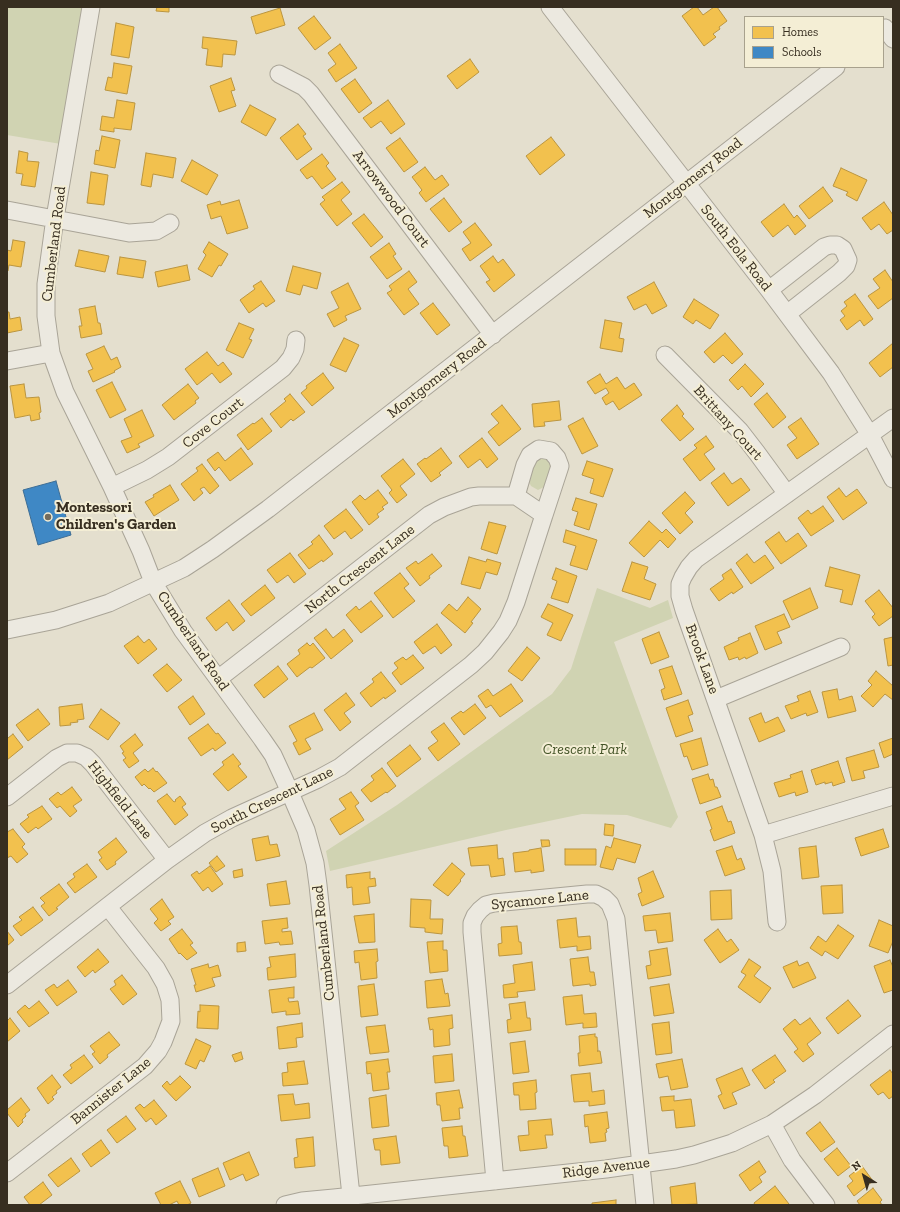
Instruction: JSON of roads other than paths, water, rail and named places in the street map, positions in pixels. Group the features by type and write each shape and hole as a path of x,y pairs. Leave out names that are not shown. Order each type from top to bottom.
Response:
{"street":[{"name":"Cumberland Road","path":"91,7 55,218 46,284 46,316 50,353 65,392 112,487 141,551 153,582 183,631 273,755 306,830 318,885 352,1200"},
{"name":"South Eola Road","path":"550,7 831,373 870,435 893,479"},
{"name":"Montgomery Road","path":"7,630 34,625 80,612 124,596 184,568 232,536 835,68"},
{"name":"Arrowwood Court","path":"279,74 304,87 311,94 492,335"},
{"path":"7,210 129,232 156,231 170,223"},
{"path":"768,290 824,247 837,245 843,249 848,260 846,266 787,314"},
{"name":"Cove Court","path":"112,487 147,470 168,457 283,368 295,349 296,340"},
{"path":"7,361 50,353"},
{"name":"Brittany Court","path":"665,355 740,431 758,453 787,494"},
{"name":"Brook Lane","path":"776,922 772,871 763,835 680,596 680,584 689,567 696,559 893,418"},
{"name":"South Crescent Lane","path":"7,985 167,860 205,833 232,818 318,780 340,767 471,665 485,652 504,627 516,602 560,466 557,458 551,451 539,449 530,455 525,465 516,496"},
{"path":"516,496 544,515"},
{"name":"North Crescent Lane","path":"218,679 429,515 444,507 471,497 516,496"},
{"path":"716,699 841,647"},
{"name":"Highfield Lane","path":"7,796 57,758 67,753 77,753 86,757 93,764 167,860"},
{"path":"763,835 893,796"},
{"name":"Sycamore Lane","path":"495,1180 472,923 475,916 486,905 494,903 596,894 604,898 610,904 616,919 645,1205"},
{"name":"Bannister Lane","path":"7,1173 144,1066 158,1051 171,1021 170,1000 165,984 156,968 108,907"},
{"name":"Ridge Avenue","path":"285,1205 302,1201 352,1200 495,1180 676,1160 732,1143 772,1124 815,1095 893,1034"},
{"path":"772,1124 792,1160 826,1205"}],"place":[{"name":"Montessori Children's Garden","path":"48,517"}],"park label":[{"name":"Crescent Park","path":"585,750"}]}
